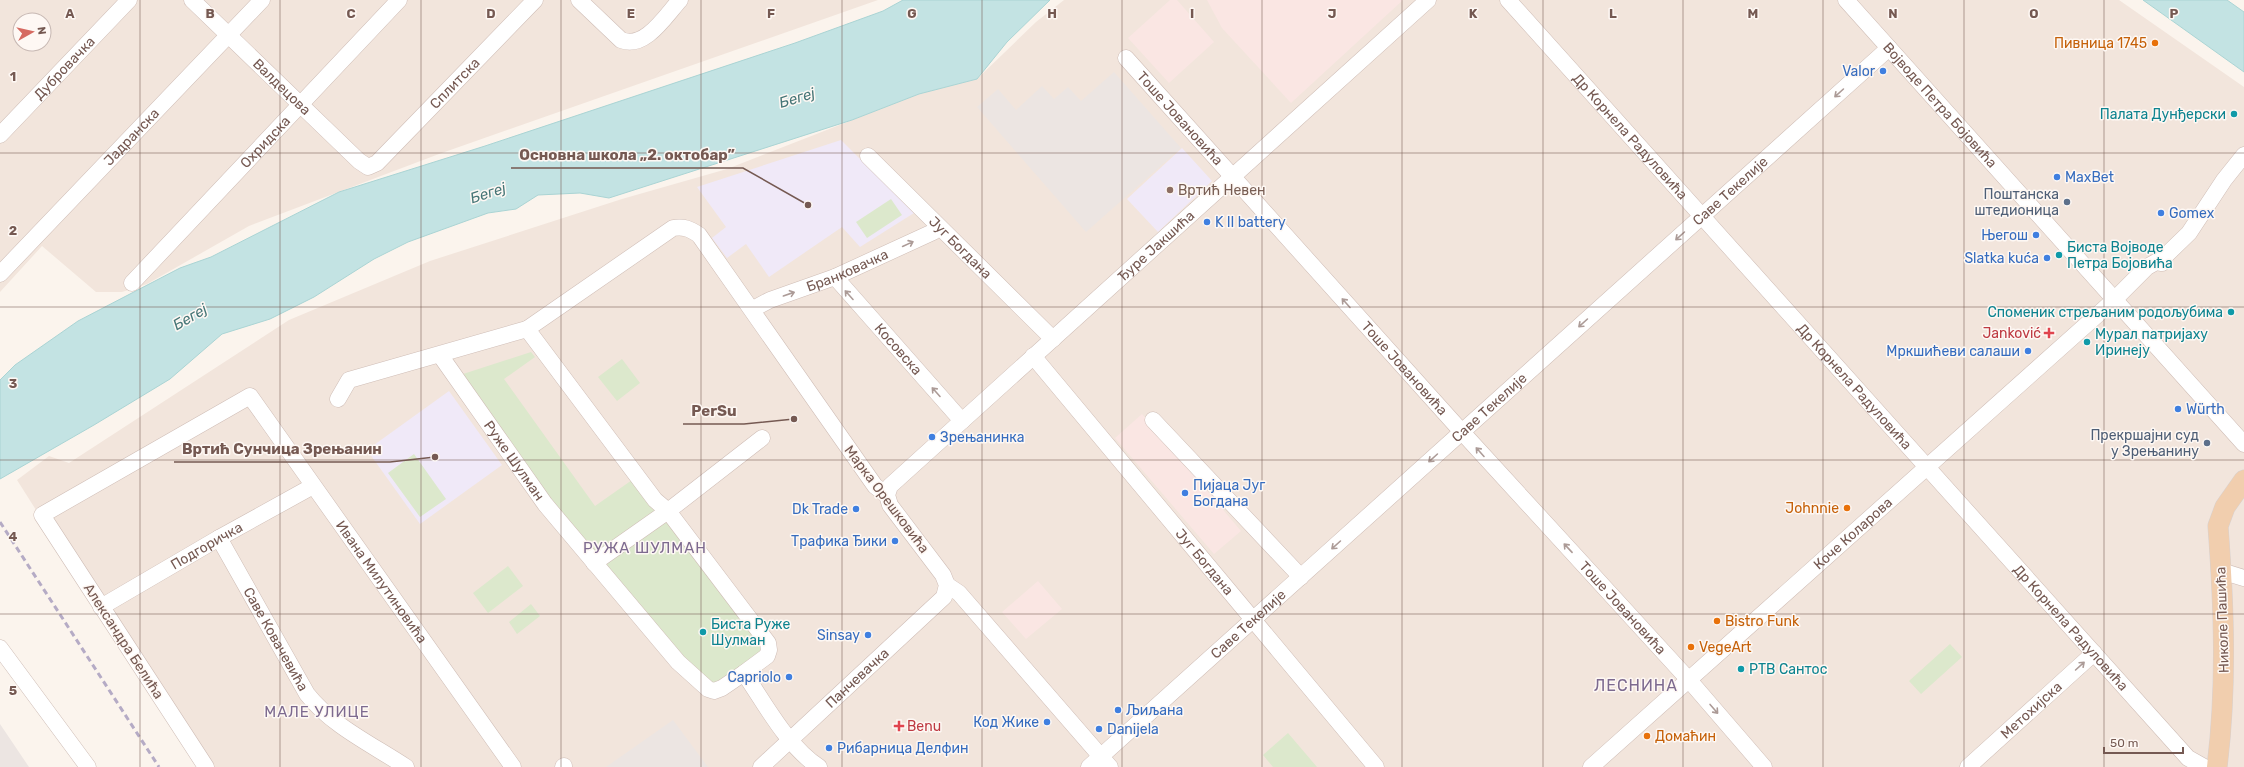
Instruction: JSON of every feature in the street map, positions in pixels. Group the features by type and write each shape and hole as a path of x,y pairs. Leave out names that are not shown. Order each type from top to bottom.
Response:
{"main road":[{"name":"Николе Пашића","path":"2217,767 2223,710 2224,666 2218,526 2225,507 2244,480"}],"street":[{"name":"Дубровачка","path":"0,135 129,0"},
{"name":"Валдецова","path":"192,0 359,161 368,166 374,165"},
{"name":"Јадранска","path":"0,274 262,0"},
{"name":"Охридска","path":"132,283 399,0"},
{"name":"Сплитска","path":"374,165 535,0"},
{"path":"579,0 621,40 629,42 645,38 680,0"},
{"name":"Ђуре Јакшића","path":"887,495 890,486 1233,178 1428,0"},
{"name":"Др Корнела Радуловића","path":"1508,0 2188,758 2204,767"},
{"name":"Војводе Петра Бојовића","path":"1846,0 2244,444"},
{"name":"Саве Текелије","path":"1100,764 1253,620 1888,48"},
{"name":"Тоше Јовановића","path":"1126,58 1462,432 1689,680 1764,767"},
{"name":"Коче Коларова","path":"1591,767 2114,300 2147,267 2153,263 2161,263 2189,233 2224,180 2244,155"},
{"name":"Југ Богдана","path":"868,156 1053,339"},
{"name":"Марка Орешковића","path":"527,329 673,228 682,227 690,229 699,235 753,309 875,486 887,495 890,505 940,570 947,585 959,594 1100,764"},
{"name":"Бранковачка","path":"753,309 770,300 835,278 933,232 939,227"},
{"name":"Косовска","path":"835,278 962,421"},
{"path":"338,399 349,380 527,329"},
{"name":"Руже Шулман","path":"440,355 545,504 594,563 678,662 708,689 714,691 722,688 744,674 767,656 769,650 768,643 668,511 654,500 527,329"},
{"name":"Југ Богдана","path":"1033,356 1376,767"},
{"name":"Ивана Милутиновића","path":"42,515 250,396 513,767"},
{"path":"1153,420 1301,577"},
{"path":"594,563 668,511 762,438"},
{"name":"Подгоричка","path":"102,607 219,538 313,486"},
{"name":"Александра Белића","path":"42,515 206,767"},
{"name":"Саве Ковачевића","path":"219,538 307,694 317,707 333,720 406,767"},
{"path":"2221,572 2244,578"},
{"name":"Панчевачка","path":"761,767 940,603 944,598 947,585"},
{"path":"0,648 88,767"},
{"name":"Метохијска","path":"1968,767 2094,653"},
{"path":"744,674 790,740 810,762 819,767"}],"shaded area":[{"path":"0,0 878,0 439,154 249,226 147,284 122,292 96,292 42,246 0,292"},
{"path":"1064,0 2119,0 2244,87 2244,767 199,767 17,480 49,456 69,463 289,320 430,261 622,199 727,169 919,94 977,79 1036,22"},
{"path":"1170,0 1177,0 1214,42 1169,83 1128,38"},
{"path":"1207,0 1403,0 1291,103 1222,28"},
{"path":"1114,72 1181,148 1086,232 977,107 998,89 1016,110 1042,86 1054,99 1068,87 1081,101"},
{"path":"841,140 914,213 860,247 842,227 769,277 746,244 727,258 712,238 726,227 697,187"},
{"name":"Вртић Невен","path":"1182,148 1212,181 1158,232 1127,199"},
{"path":"449,391 502,465 420,524 367,450"},
{"name":"Пијаца Југ Богдана","path":"1142,414 1241,531 1214,554 1115,438"},
{"path":"1038,581 1062,609 1026,639 1002,612"},
{"path":"673,720 708,767 606,767"},
{"path":"0,724 29,767 0,767"}],"green space":[{"path":"891,199 902,215 867,238 856,222"},
{"path":"531,352 535,357 504,379 595,506 632,480 658,516 595,561 460,375"},
{"path":"622,359 640,383 617,401 598,377"},
{"path":"414,454 446,499 420,517 388,473"},
{"path":"665,518 765,650 715,684 681,657 600,564"},
{"path":"508,566 523,586 488,613 473,593"},
{"path":"531,604 540,616 517,634 509,622"},
{"path":"1950,644 1962,657 1921,694 1909,681"},
{"path":"1288,733 1317,767 1273,767 1263,755"}],"water":[{"name":"Бегеј","path":"903,0 1050,0 1007,42 977,79 919,94 852,120 609,198 580,193 538,195 516,209 488,213 408,242 374,259 314,297 270,319 222,334 170,379 0,479 0,380 15,365 78,321 180,268 211,257 339,192 485,146 795,43 883,11"},
{"path":"2143,0 2227,0 2244,12 2244,72"}],"railway":[{"path":"0,522 159,767"}],"place":[{"name":"Пивница 1745","path":"2155,43"},
{"name":"Valor","path":"1883,71"},
{"name":"Палата Дунђерски","path":"2234,114"},
{"name":"MaxBet","path":"2057,177"},
{"name":"Вртић Невен","path":"1170,190"},
{"name":"Поштанска штедионица","path":"2067,202"},
{"name":"Основна школа „2. октобар”","path":"808,205"},
{"name":"Gomex","path":"2161,213"},
{"name":"K II battery","path":"1207,222"},
{"name":"Његош","path":"2036,235"},
{"name":"Биста Војводе Петра Бојовића","path":"2059,255"},
{"name":"Slatka kuća","path":"2047,258"},
{"name":"Споменик стрељаним родољубима","path":"2231,312"},
{"name":"Janković","path":"2049,333"},
{"name":"Мурал патријаху Иринеју","path":"2087,342"},
{"name":"Мркшићеви салаши","path":"2028,351"},
{"name":"Würth","path":"2178,409"},
{"name":"PerSu","path":"794,419"},
{"name":"Зрењанинка","path":"932,437"},
{"name":"Прекршајни суд у Зрењанину","path":"2207,443"},
{"name":"Вртић Сунчица Зрењанин","path":"435,457"},
{"name":"Пијаца Југ Богдана","path":"1185,493"},
{"name":"Johnnie","path":"1847,508"},
{"name":"Dk Trade","path":"856,509"},
{"name":"Трафика Ђики","path":"895,541"},
{"name":"Bistro Funk","path":"1717,621"},
{"name":"Биста Руже Шулман","path":"703,632"},
{"name":"Sinsay","path":"868,635"},
{"name":"VegeArt","path":"1691,647"},
{"name":"РТВ Сантос","path":"1741,669"},
{"name":"Capriolo","path":"789,677"},
{"name":"Љиљана","path":"1118,710"},
{"name":"Код Жике","path":"1047,722"},
{"name":"Benu","path":"899,726"},
{"name":"Danijela","path":"1099,729"},
{"name":"Домаћин","path":"1647,736"},
{"name":"Рибарница Делфин","path":"829,748"}],"district":[{"name":"РУЖА ШУЛМАН","path":"645,548"},
{"name":"ЛЕСНИНА","path":"1636,685"},
{"name":"МАЛЕ УЛИЦЕ","path":"317,712"}]}
